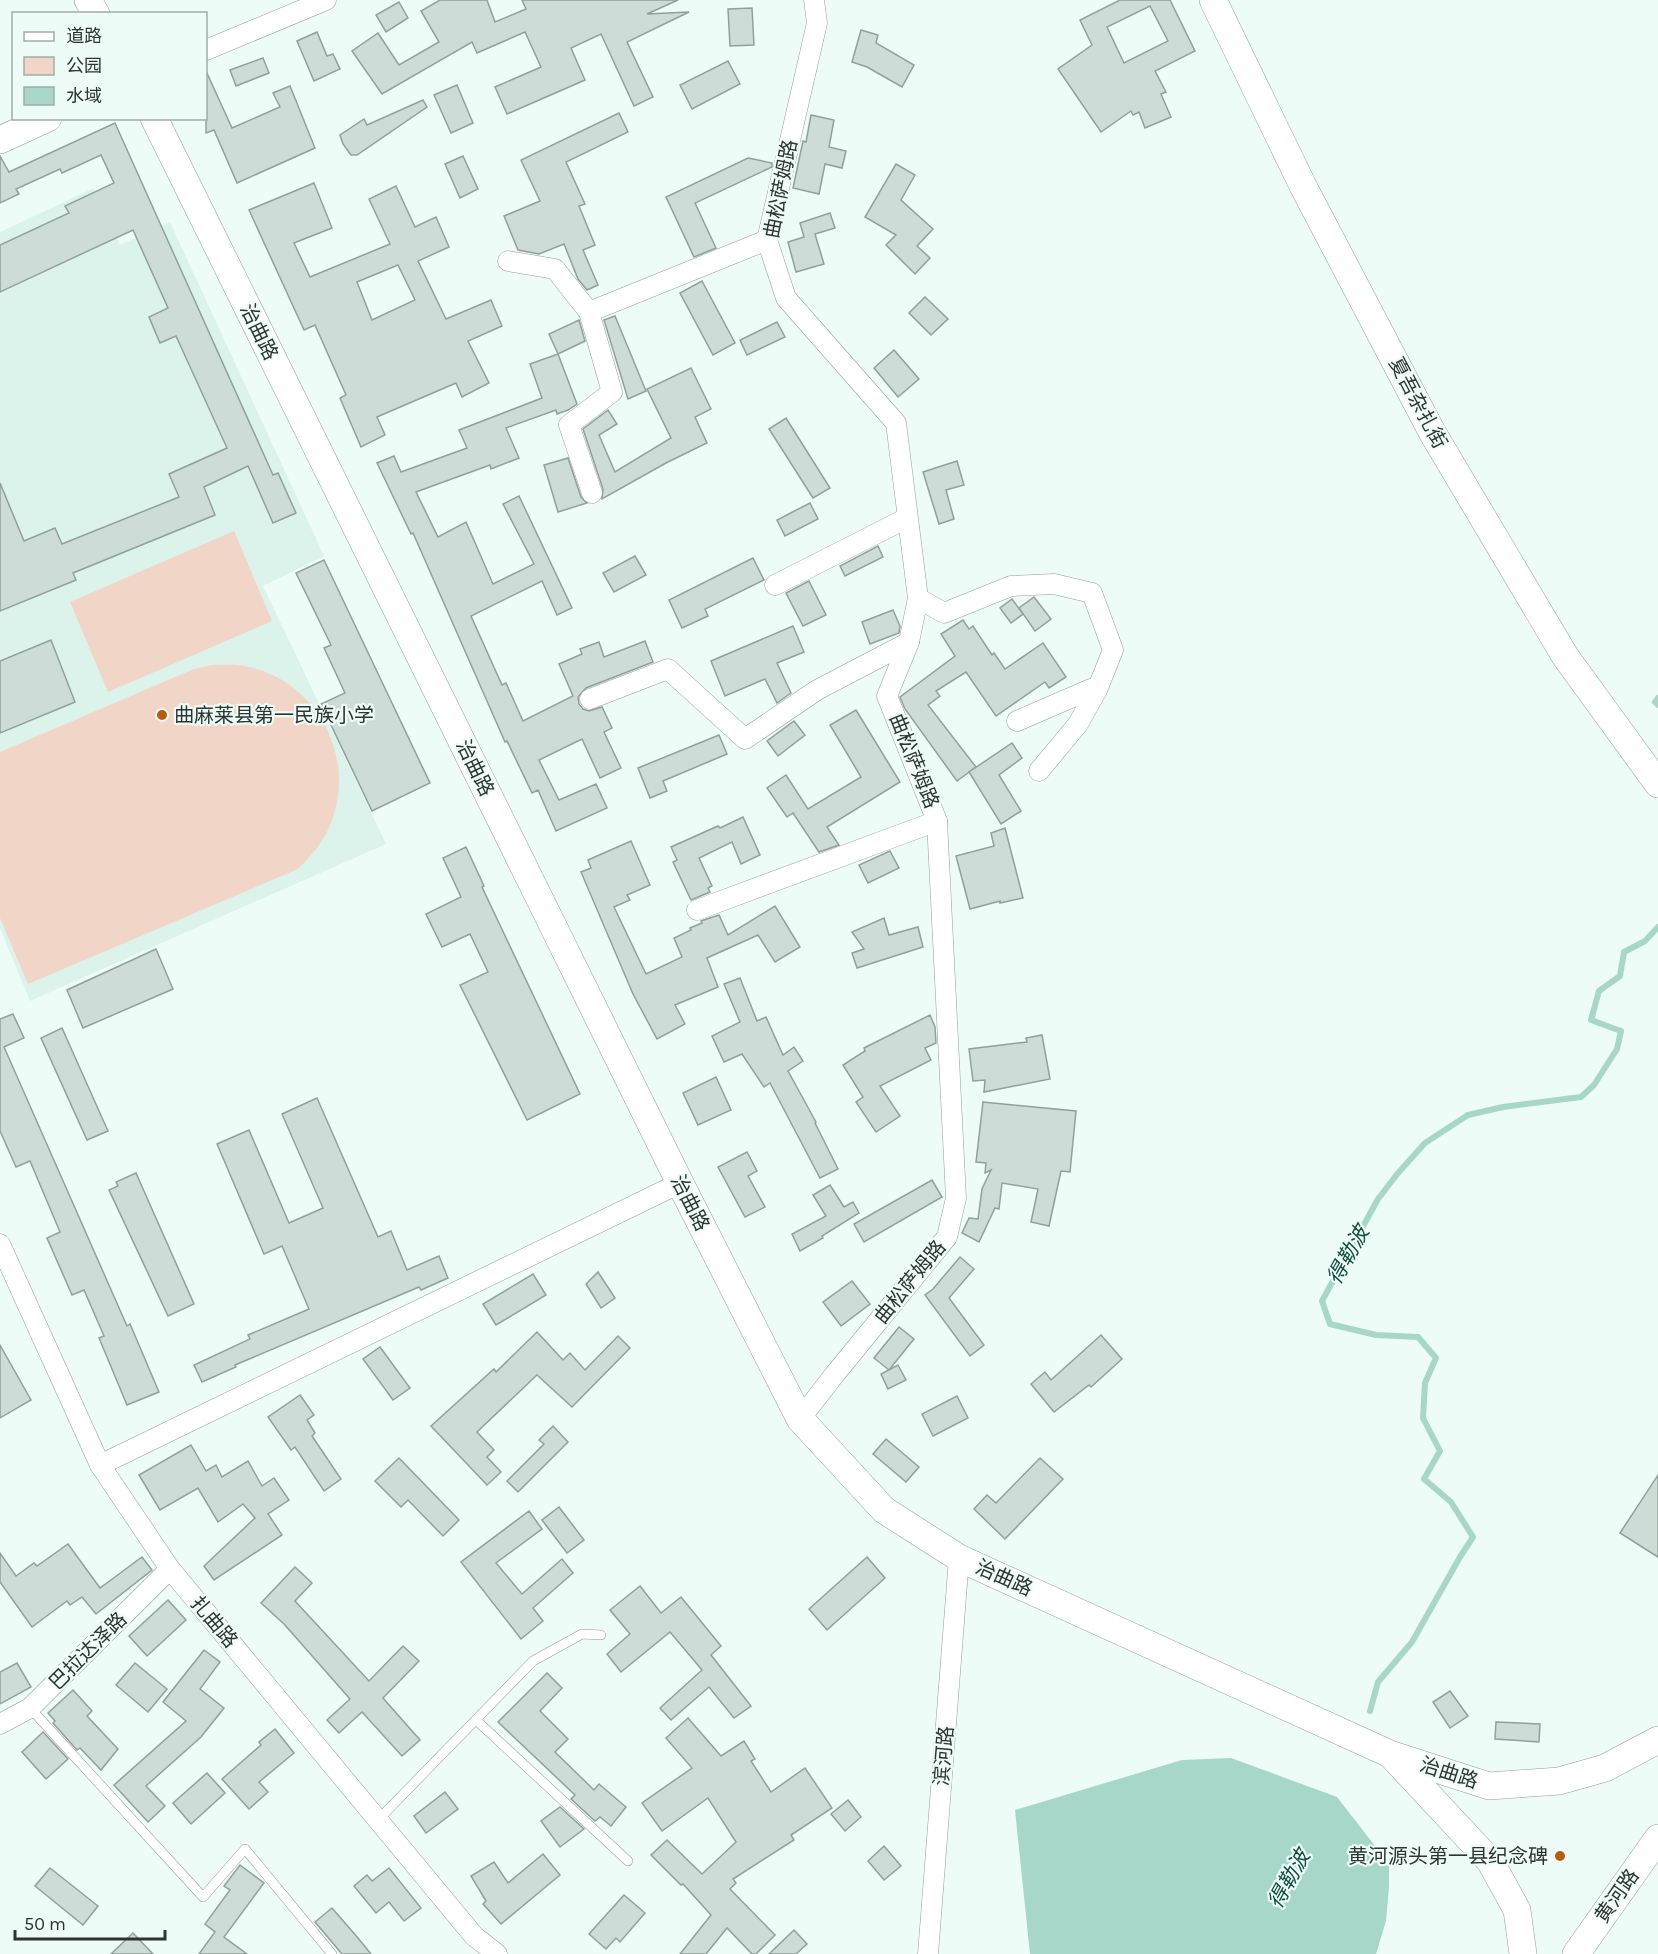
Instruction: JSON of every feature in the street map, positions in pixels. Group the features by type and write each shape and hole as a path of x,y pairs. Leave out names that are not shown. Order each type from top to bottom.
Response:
{"main road":[{"name":"夏吾杂扎街","path":"1213,0 1303,186 1432,432 1565,656 1658,784"},
{"path":"0,140 44,120"},
{"name":"治曲路","path":"155,120 680,1183 800,1419 884,1510 959,1558 1390,1754 1489,1786 1559,1780 1605,1768 1658,1740"},
{"path":"1390,1754 1490,1861 1518,1910 1523,1954"},
{"name":"黄河路","path":"1576,1954 1658,1838"}],"street":[{"path":"207,50 326,0"},
{"name":"曲松萨姆路","path":"800,1419 947,1237 956,1198 938,821 887,696 909,642 918,598 896,423 786,298 767,240 817,23 814,0"},
{"path":"589,312 767,240"},
{"path":"508,261 555,269 589,312 612,392 569,425 592,493"},
{"path":"775,585 903,520"},
{"path":"918,598 944,613 1011,586 1054,584 1092,593 1113,650 1097,690 1078,724 1040,771"},
{"path":"590,699 668,669 746,739 817,690 909,642"},
{"path":"1017,721 1091,689"},
{"path":"697,910 938,821"},
{"path":"100,1465 680,1183"},
{"name":"扎曲路","path":"0,1244 100,1465 170,1569 474,1936 497,1954"},
{"name":"滨河路","path":"928,1954 959,1558"},
{"name":"巴拉达泽路","path":"0,1724 30,1708 170,1569"}],"lane":[{"path":"378,1820 533,1661 582,1634 601,1635"},
{"path":"30,1708 203,1898 245,1849 332,1954"},
{"path":"476,1720 628,1861"}],"shaded area":[{"name":"曲麻莱县第一民族小学","path":"94,188 120,245 170,222 324,556 263,586 386,844 30,1001 0,928 0,232"}],"green space":[{"path":"234,531 272,621 108,692 70,602"},
{"path":"212,665 244,666 273,675 295,689 312,706 326,727 335,750 339,775 337,800 324,838 298,869 28,984 0,918 0,752 194,669"}],"water":[{"path":"1231,1758 1337,1797 1389,1864 1386,1921 1376,1954 1030,1954 1015,1810 1182,1760"}],"building":[{"path":"440,0 487,0 495,22 526,9 522,0 678,0 647,14 689,12 627,42 653,97 634,106 601,34 571,48 585,80 507,114 495,87 541,67 525,32 477,53 472,42 382,94 352,51 378,33 399,65 439,42 421,11"},
{"path":"1120,0 1170,0 1195,51 1155,71 1166,92 1161,94 1171,117 1145,128 1139,112 1133,115 1131,111 1101,132 1058,69 1092,45 1080,20","holes":["1150,6 1168,41 1124,63 1107,27"]},
{"path":"399,2 408,18 386,32 376,15"},
{"path":"752,8 754,45 730,46 728,9"},
{"path":"861,30 878,35 876,43 914,65 902,87 867,67 852,62"},
{"path":"317,32 327,56 333,54 340,69 314,81 297,41"},
{"path":"263,58 269,73 236,86 230,70"},
{"path":"728,61 740,84 692,109 680,85"},
{"path":"207,73 232,128 280,107 273,93 290,86 315,148 237,183 214,130 206,133"},
{"path":"457,85 473,123 451,133 434,95"},
{"path":"423,100 427,107 357,155 351,155 343,144 340,135 364,119 367,125"},
{"path":"619,113 628,132 566,162 585,204 579,206 595,245 583,250 598,285 587,290 578,279 564,244 539,254 518,250 504,216 540,201 521,160"},
{"path":"811,115 834,120 829,147 846,151 842,168 825,164 819,194 793,188"},
{"path":"115,123 273,475 278,473 296,513 273,523 248,466 204,487 215,515 73,573 76,580 0,611 0,483 24,541 55,528 62,544 179,497 169,474 227,448 176,336 160,343 149,317 168,308 133,230 0,292 0,245 69,213 65,206 114,183 101,155 62,173 60,169 16,189 19,194 0,203 0,156 9,172"},
{"path":"463,156 478,189 460,198 445,164"},
{"path":"748,158 772,163 772,167 695,203 716,248 694,257 666,197"},
{"path":"896,164 915,175 901,200 933,229 917,246 930,258 915,274 886,245 896,235 865,217"},
{"path":"314,183 332,228 294,243 310,277 390,244 369,199 396,186 415,227 436,217 449,247 418,261 446,319 491,300 502,326 468,341 489,383 462,397 456,383 377,417 385,435 361,447 340,398 346,395 315,325 304,330 249,210","holes":["398,265 415,300 372,320 357,282"]},
{"path":"830,213 835,228 815,234 824,264 796,272 788,242 804,237 800,223"},
{"path":"702,281 735,343 713,355 680,293"},
{"path":"925,297 948,319 931,335 909,313"},
{"path":"615,316 646,391 628,399 604,320"},
{"path":"579,320 585,341 558,354 549,334"},
{"path":"777,322 785,337 747,355 740,340"},
{"path":"894,350 919,379 898,397 874,368"},
{"path":"558,354 577,404 557,414 556,410 506,428 519,458 491,469 490,465 416,492 438,537 466,522 493,584 534,564 503,504 519,496 572,608 557,615 542,581 471,616 502,685 506,683 523,721 573,696 559,664 582,654 580,649 599,642 604,657 645,641 653,662 586,688 578,697 583,709 589,711 602,707 612,728 604,732 621,768 600,778 582,739 539,760 559,800 596,784 607,808 556,831 538,790 532,793 507,741 505,742 413,533 411,534 377,463 394,456 401,472 467,448 459,430 542,398 530,364"},
{"path":"691,368 711,409 695,417 707,443 602,499 603,489 583,429 608,410 617,424 599,435 615,472 671,438 647,389"},
{"path":"786,418 830,488 813,498 769,429"},
{"path":"568,458 581,497 587,503 558,512 544,465"},
{"path":"957,461 964,485 946,490 954,519 939,524 923,472"},
{"path":"810,503 818,519 785,536 777,520"},
{"path":"878,546 883,557 845,576 840,566"},
{"path":"635,556 646,575 614,592 603,573"},
{"path":"753,558 764,580 705,609 708,616 682,628 669,600"},
{"path":"324,560 430,783 372,811 321,704 345,693 324,648 331,645 296,573"},
{"path":"809,581 826,615 803,626 786,593"},
{"path":"1034,597 1051,619 1035,631 1019,608"},
{"path":"1012,599 1023,614 1011,623 1000,608"},
{"path":"893,610 900,626 899,633 870,644 862,622"},
{"path":"963,620 969,629 973,626 992,655 994,653 1005,669 1043,643 1066,677 1049,688 1045,682 996,716 966,672 936,691 940,696 928,705 976,767 957,781 905,709 900,697 955,656 941,634"},
{"path":"793,626 804,652 777,663 791,693 777,703 765,679 725,696 711,661"},
{"path":"51,640 75,702 0,733 0,661"},
{"path":"856,710 900,782 827,827 839,845 819,852 793,813 787,817 767,788 786,775 808,809 861,777 830,725"},
{"path":"794,721 805,735 778,756 767,741"},
{"path":"719,735 727,754 663,781 667,791 650,798 638,768"},
{"path":"1012,743 1022,758 999,775 1021,811 1001,824 969,772"},
{"path":"743,817 760,855 741,864 732,842 699,858 712,886 708,888 710,892 691,900 673,862 677,860 671,847"},
{"path":"1005,828 1023,898 970,909 956,856 994,846 991,833"},
{"path":"631,841 650,885 627,895 630,900 614,907 646,974 682,957 674,938 691,930 690,928 702,923 701,921 719,915 728,935 775,906 800,947 775,962 758,935 707,958 718,987 675,1005 685,1024 657,1039 633,994 581,872 591,868 588,860"},
{"path":"466,847 484,886 482,887 580,1094 527,1120 460,985 488,972 470,934 442,947 426,914 461,897 443,858"},
{"path":"890,851 899,868 868,883 859,865"},
{"path":"884,918 889,935 918,927 923,947 857,968 852,953 864,949 852,932"},
{"path":"156,949 173,989 83,1028 67,990"},
{"path":"740,978 757,1021 766,1017 783,1055 794,1047 803,1061 788,1071 838,1169 820,1178 770,1083 764,1087 742,1054 724,1062 712,1036 740,1022 724,984"},
{"path":"13,1014 24,1038 4,1047 127,1326 130,1324 159,1392 127,1405 99,1338 104,1336 84,1290 72,1295 47,1238 60,1232 30,1161 16,1167 0,1131 0,1019"},
{"path":"930,1015 935,1027 936,1043 925,1048 931,1060 880,1086 900,1116 876,1132 856,1102 863,1097 843,1065 865,1051 864,1048"},
{"path":"62,1028 108,1131 87,1140 41,1038"},
{"path":"1042,1035 1050,1079 984,1092 985,1080 973,1081 969,1049 1027,1042 1026,1038"},
{"path":"716,1077 731,1110 698,1125 683,1093"},
{"path":"317,1098 378,1237 391,1231 407,1270 439,1256 448,1278 421,1290 419,1287 235,1365 236,1367 202,1382 194,1365 250,1339 248,1335 309,1309 282,1246 264,1254 217,1144 249,1130 289,1223 323,1208 282,1114"},
{"path":"983,1102 1076,1111 1070,1172 1061,1171 1049,1226 1031,1222 1038,1189 1002,1183 999,1209 995,1208 979,1242 962,1233 969,1218 978,1219 982,1189 991,1170 985,1173 986,1163 976,1162"},
{"path":"747,1152 757,1171 748,1176 765,1207 745,1217 718,1167"},
{"path":"136,1173 194,1304 168,1316 109,1190 118,1186 116,1182"},
{"path":"932,1180 942,1197 864,1242 854,1224"},
{"path":"830,1185 844,1207 853,1202 859,1213 800,1251 792,1234 826,1216 813,1195"},
{"path":"960,1257 974,1269 949,1298 984,1345 970,1356 925,1295 933,1289"},
{"path":"598,1272 615,1298 601,1308 586,1284"},
{"path":"533,1274 546,1295 496,1325 483,1304"},
{"path":"852,1281 870,1304 841,1326 823,1302"},
{"path":"899,1327 914,1339 889,1370 874,1358"},
{"path":"537,1332 563,1360 570,1353 585,1370 618,1336 630,1348 572,1407 537,1375 477,1432 494,1450 487,1457 501,1472 487,1485 431,1426 494,1369 496,1372"},
{"path":"1101,1335 1122,1359 1091,1387 1089,1385 1054,1412 1031,1384 1045,1372 1051,1380"},
{"path":"0,1345 31,1400 0,1418"},
{"path":"380,1347 410,1388 393,1400 363,1359"},
{"path":"898,1365 906,1380 888,1389 881,1374"},
{"path":"300,1395 314,1415 307,1420 315,1433 312,1436 341,1479 324,1491 295,1447 291,1450 268,1417"},
{"path":"957,1396 968,1418 933,1436 922,1414"},
{"path":"553,1426 568,1442 518,1492 507,1481 544,1444 539,1440"},
{"path":"886,1439 919,1467 906,1482 873,1454"},
{"path":"191,1445 206,1471 216,1465 222,1477 248,1461 262,1486 274,1478 289,1500 268,1514 282,1535 214,1580 204,1566 255,1518 243,1504 218,1522 198,1488 160,1510 139,1475"},
{"path":"399,1458 459,1520 443,1536 408,1500 401,1507 375,1481"},
{"path":"1040,1458 1063,1479 1005,1539 974,1509 987,1495 996,1503"},
{"path":"1658,1475 1658,1557 1620,1533"},
{"path":"559,1507 584,1540 567,1553 542,1520"},
{"path":"529,1511 542,1529 496,1563 522,1594 562,1559 573,1573 533,1608 543,1621 521,1639 461,1562"},
{"path":"68,1544 100,1588 142,1557 152,1570 96,1614 82,1597 70,1605 67,1601 32,1627 0,1582 0,1553 16,1576 34,1563 37,1566"},
{"path":"867,1557 885,1578 827,1630 809,1609"},
{"path":"295,1567 312,1583 295,1601 369,1681 403,1646 419,1661 383,1698 420,1740 402,1756 362,1712 339,1733 327,1720 350,1699 284,1624 261,1603"},
{"path":"640,1586 661,1613 681,1597 721,1646 711,1655 751,1706 734,1718 709,1687 671,1720 660,1708 702,1670 670,1632 621,1672 607,1654 630,1634 610,1610"},
{"path":"168,1600 186,1620 147,1656 129,1636"},
{"path":"204,1650 220,1662 200,1689 224,1708 201,1737 146,1786 165,1806 148,1822 114,1785 186,1721 163,1702"},
{"path":"17,1663 31,1687 0,1704 0,1672"},
{"path":"135,1663 167,1689 148,1712 116,1685"},
{"path":"547,1673 562,1688 540,1711 568,1739 555,1752 594,1790 599,1784 626,1807 611,1826 600,1817 595,1821 571,1799 575,1795 498,1722"},
{"path":"73,1690 92,1711 87,1716 118,1749 101,1770 80,1748 77,1750 53,1723 55,1721 48,1713"},
{"path":"1450,1691 1468,1716 1450,1728 1433,1702"},
{"path":"688,1718 721,1756 744,1741 755,1759 751,1761 771,1792 805,1768 832,1808 791,1835 794,1840 733,1879 736,1883 730,1889 775,1935 756,1954 752,1954 727,1928 706,1954 680,1954 711,1915 683,1884 681,1885 651,1855 667,1840 702,1874 736,1842 708,1798 662,1831 642,1803 692,1768 666,1738"},
{"path":"1496,1722 1540,1724 1539,1742 1495,1739"},
{"path":"275,1729 294,1753 259,1782 268,1792 249,1809 222,1779 261,1745 259,1742"},
{"path":"43,1732 68,1759 46,1779 22,1752"},
{"path":"207,1773 225,1793 191,1824 173,1803"},
{"path":"445,1792 458,1809 426,1833 414,1816"},
{"path":"848,1800 861,1817 845,1831 831,1814"},
{"path":"560,1807 584,1829 560,1847 541,1821"},
{"path":"884,1846 901,1866 884,1880 868,1861"},
{"path":"543,1854 560,1875 501,1924 483,1904 486,1901 471,1876 494,1862 508,1883"},
{"path":"240,1865 264,1883 224,1937 247,1954 199,1954 215,1932 205,1924 230,1890 224,1886"},
{"path":"50,1868 98,1906 83,1925 35,1886"},
{"path":"389,1868 421,1908 404,1921 389,1902 376,1913 354,1886 367,1875 372,1881"},
{"path":"624,1895 645,1913 620,1942 616,1938 606,1949 589,1934"},
{"path":"332,1908 371,1954 342,1954 315,1922"},
{"path":"794,1930 807,1944 796,1954 769,1954"},
{"path":"133,1933 153,1954 111,1954"}],"waterway":[{"name":"得勒波","path":"1658,698 1655,702 1658,705"},
{"name":"得勒波","path":"1370,1711 1378,1682 1412,1642 1473,1537 1451,1502 1424,1479 1440,1451 1423,1418 1425,1383 1436,1358 1418,1337 1376,1335 1330,1324 1322,1301 1378,1199 1425,1143 1468,1115 1503,1107 1581,1097 1594,1085 1617,1049 1621,1031 1591,1020 1599,991 1620,976 1624,952 1645,941 1658,927"}],"place":[{"name":"曲麻莱县第一民族小学","path":"162,715"},
{"name":"黄河源头第一县纪念碑","path":"1560,1856"}]}
